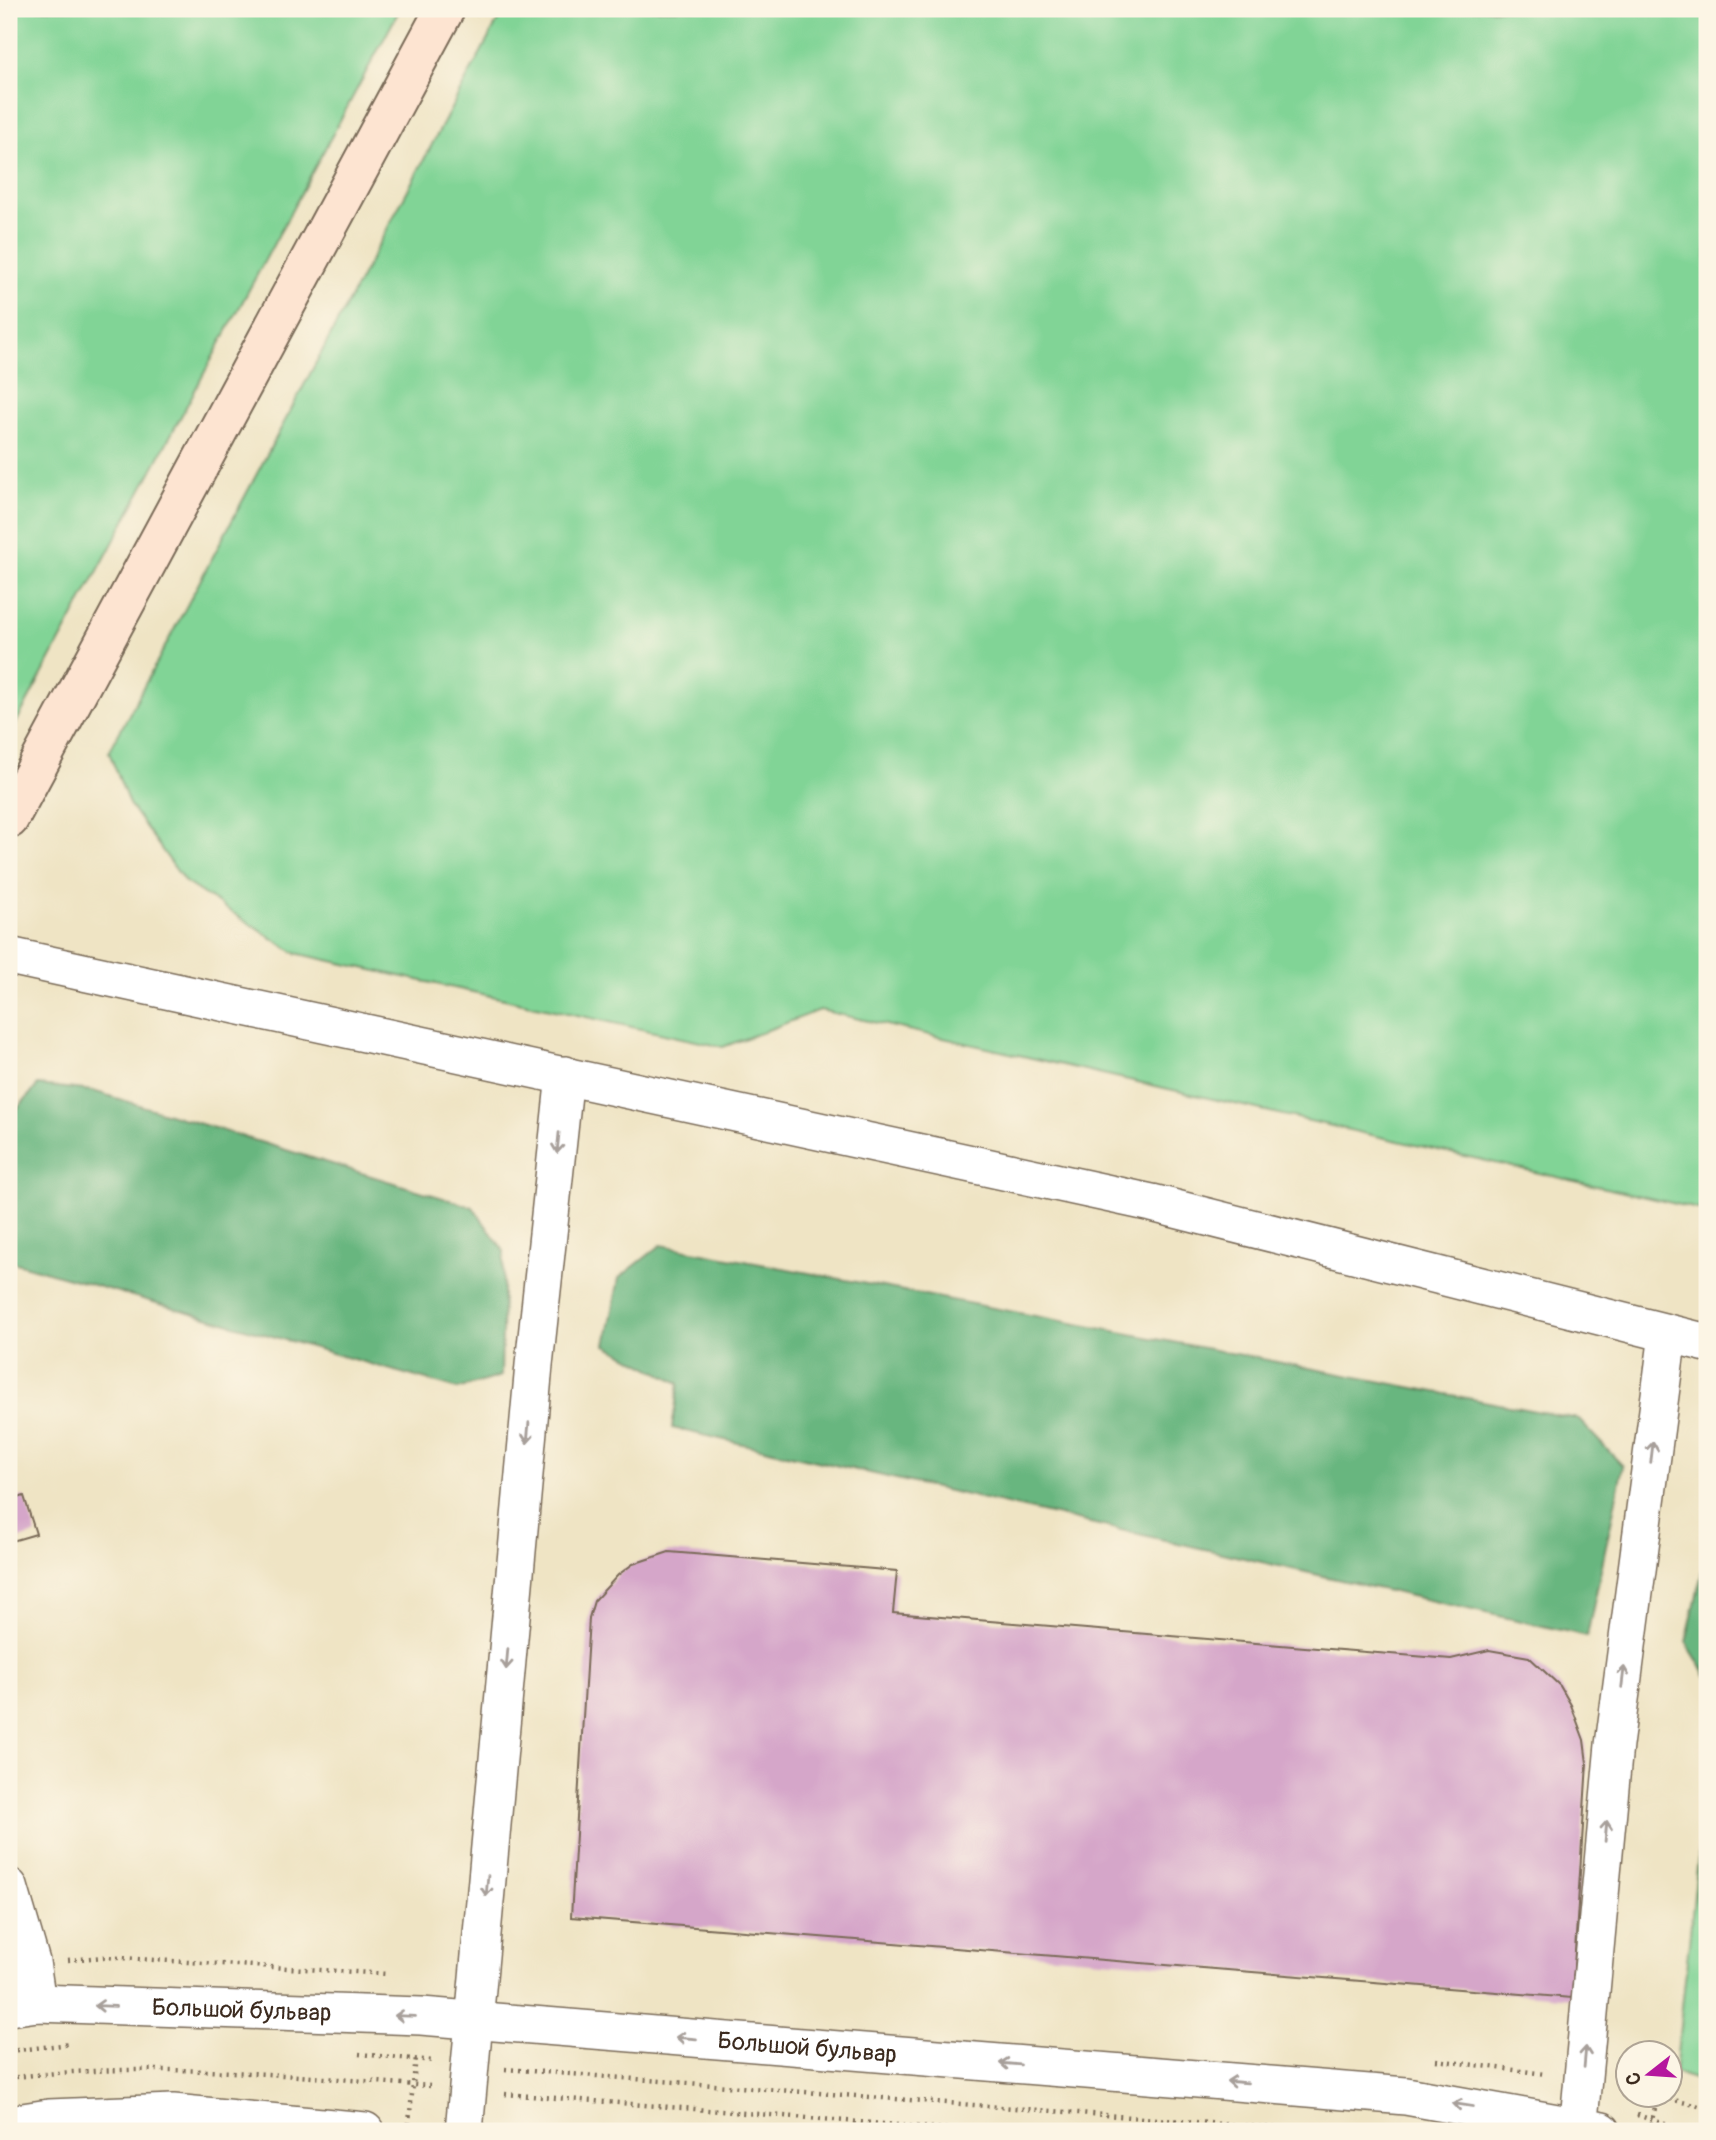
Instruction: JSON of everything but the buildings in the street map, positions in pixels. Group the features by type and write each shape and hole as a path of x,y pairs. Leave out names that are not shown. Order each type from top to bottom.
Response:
{"street":[{"path":"9,819 445,9"},
{"path":"9,956 1152,1203 1707,1343"},
{"path":"464,2131 534,1365 565,1075"},
{"path":"1598,2128 1614,1745 1668,1334"},
{"path":"9,1887 30,1962 23,2005"},
{"name":"Большой бульвар","path":"23,2005 474,2020 1406,2096 1598,2128"},
{"path":"9,2124 49,2118 173,2113 365,2131"}],"path":[{"path":"433,2061 1313,2131"},
{"path":"1684,2102 1707,2108"},
{"path":"1649,2131 1655,2108"},
{"path":"1598,2128 1637,2113 1687,2131"}],"green space":[{"path":"9,9 400,9 9,736"},
{"path":"504,9 1707,9 1707,1211 820,1010 723,1047 295,953 185,882 129,804 109,752"},
{"path":"38,1085 93,1091 473,1207 504,1251 501,1376 458,1389 9,1261 9,1118"},
{"path":"661,1245 1578,1419 1623,1466 1587,1636 672,1428 679,1383 606,1345 619,1278"},
{"path":"1707,1551 1707,1676 1686,1642"},
{"path":"1707,1774 1707,2083 1684,2076 1684,2038 1679,2038"}]}
